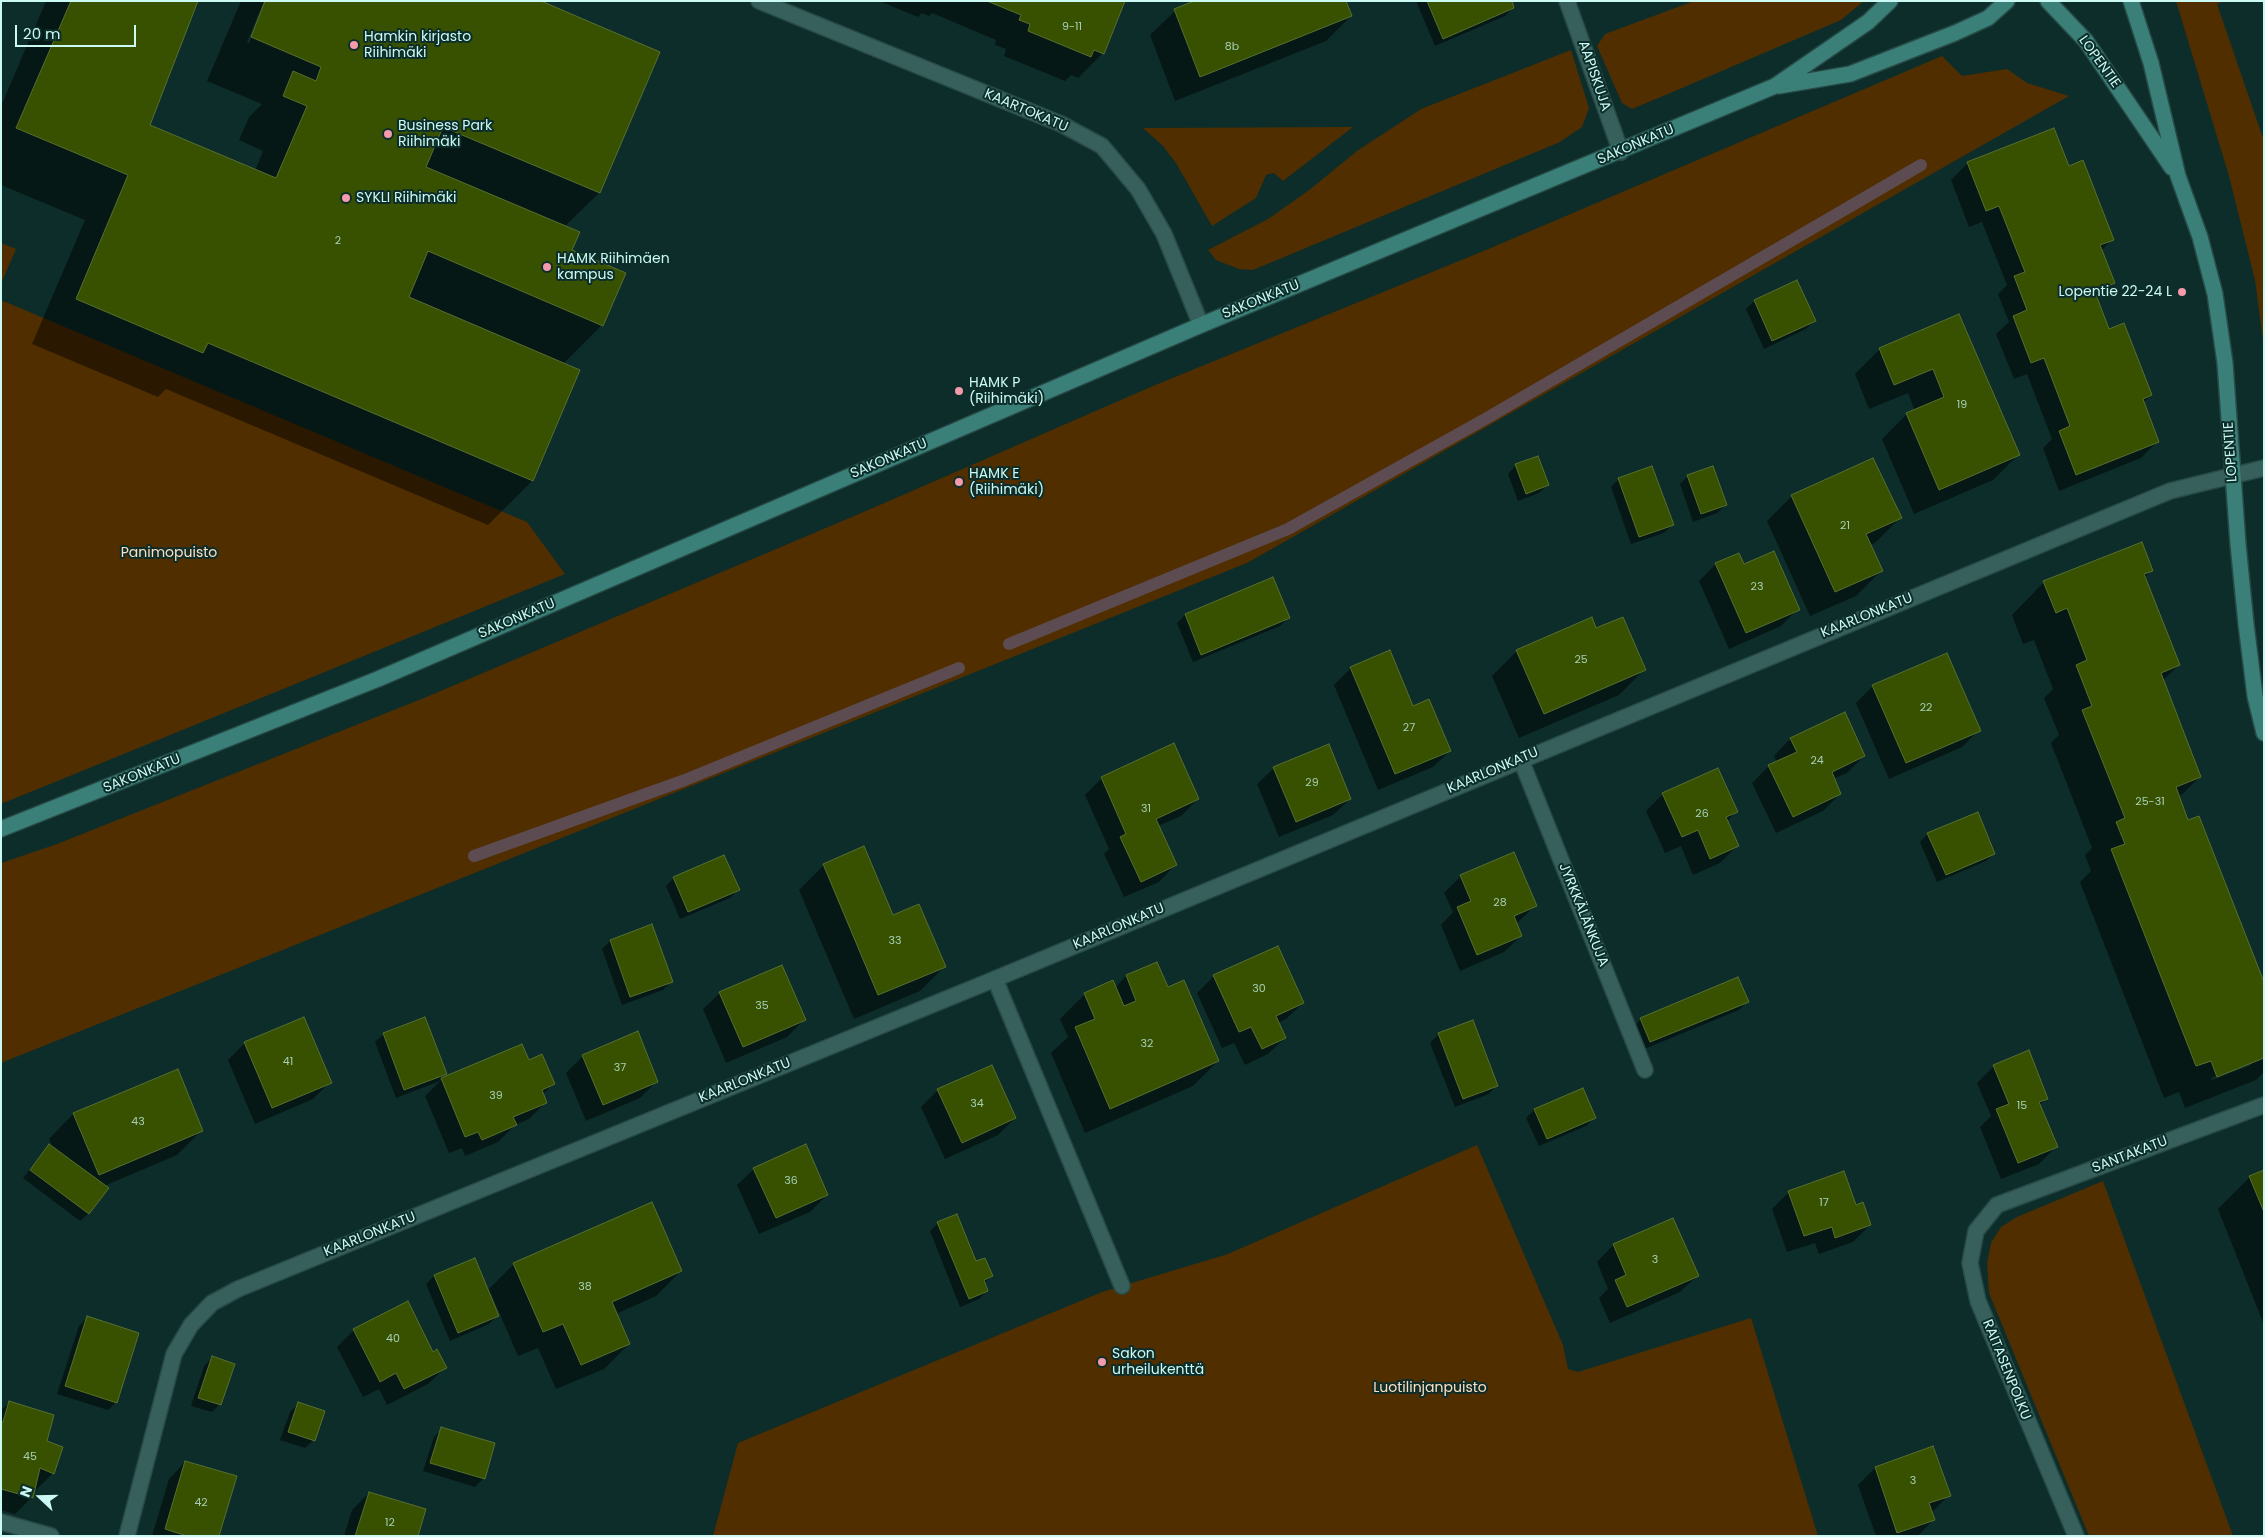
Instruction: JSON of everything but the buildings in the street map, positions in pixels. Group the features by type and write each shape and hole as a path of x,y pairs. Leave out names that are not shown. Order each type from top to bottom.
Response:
{"street":[{"name":"KAARTOKATU","path":"758,1 1061,124 1102,146 1138,189 1164,234 1201,325"},
{"name":"AAPISKUJA","path":"1567,1 1621,152"},
{"name":"SAKONKATU","path":"1,829 378,679 1201,325 1621,152 1775,86 1868,22 1890,1"},
{"name":"SAKONKATU","path":"1775,86 1850,74 1988,18 2007,1"},
{"name":"LOPENTIE","path":"2048,1 2086,41 2178,176"},
{"name":"LOPENTIE","path":"2131,1 2151,63 2178,176 2200,237 2214,294 2225,364 2239,553 2254,687 2264,733"},
{"name":"KAARLONKATU","path":"127,1536 174,1354 191,1325 212,1303 238,1289 995,979 2170,491 2264,468"},
{"name":"JYRKKÄLÄNKUJA","path":"1521,760 1645,1070"},
{"path":"995,979 1122,1286"},
{"name":"SANTAKATU","path":"1997,1206 2264,1106"},
{"name":"RAITASENPOLKU","path":"1997,1206 1976,1231 1971,1255 1970,1263 1978,1301 2076,1536"},
{"path":"1,1522 50,1536"}],"green space":[{"path":"1694,1 1864,1 1841,20 1668,94 1632,109 1622,103 1597,46 1605,34"},
{"path":"2176,1 2223,1 2217,4 2264,141 2264,348 2255,280 2229,176"},
{"path":"1571,50 1589,108 1582,127 1560,142 1253,270 1239,269 1216,260 1208,250 1268,219 1308,191 1357,151 1421,109"},
{"path":"1942,56 1962,76 2007,69 2027,83 2069,96 1247,563 1,1063 1,863 57,844 424,698 866,511 1153,386 1486,250"},
{"path":"1353,127 1283,181 1274,173 1266,175 1256,198 1212,226 1176,163 1163,146 1143,128"},
{"path":"1,243 16,249 1,284"},
{"name":"Panimopuisto","path":"1,300 527,522 565,574 1,804"},
{"name":"Luotilinjanpuisto","path":"1477,1145 1563,1345 1568,1369 1578,1372 1751,1318 1818,1536 713,1536 738,1443 1102,1292 1228,1254"},
{"path":"2103,1181 2233,1536 2089,1536 1989,1293 1987,1263 1991,1243 2001,1227 2017,1217"}],"waterway":[{"path":"1009,644 1288,529 1487,418 1921,165"},
{"path":"474,856 685,780 959,668"}],"place":[{"name":"Hamkin kirjasto Riihimäki","path":"354,45"},
{"name":"Business Park Riihimäki","path":"388,134"},
{"name":"SYKLI Riihimäki","path":"346,198"},
{"name":"HAMK Riihimäen kampus","path":"547,267"},
{"name":"Lopentie 22-24 L","path":"2182,292"},
{"name":"HAMK P (Riihimäki)","path":"959,391"},
{"name":"HAMK E (Riihimäki)","path":"959,482"},
{"name":"Sakon urheilukenttä","path":"1102,1362"}]}
